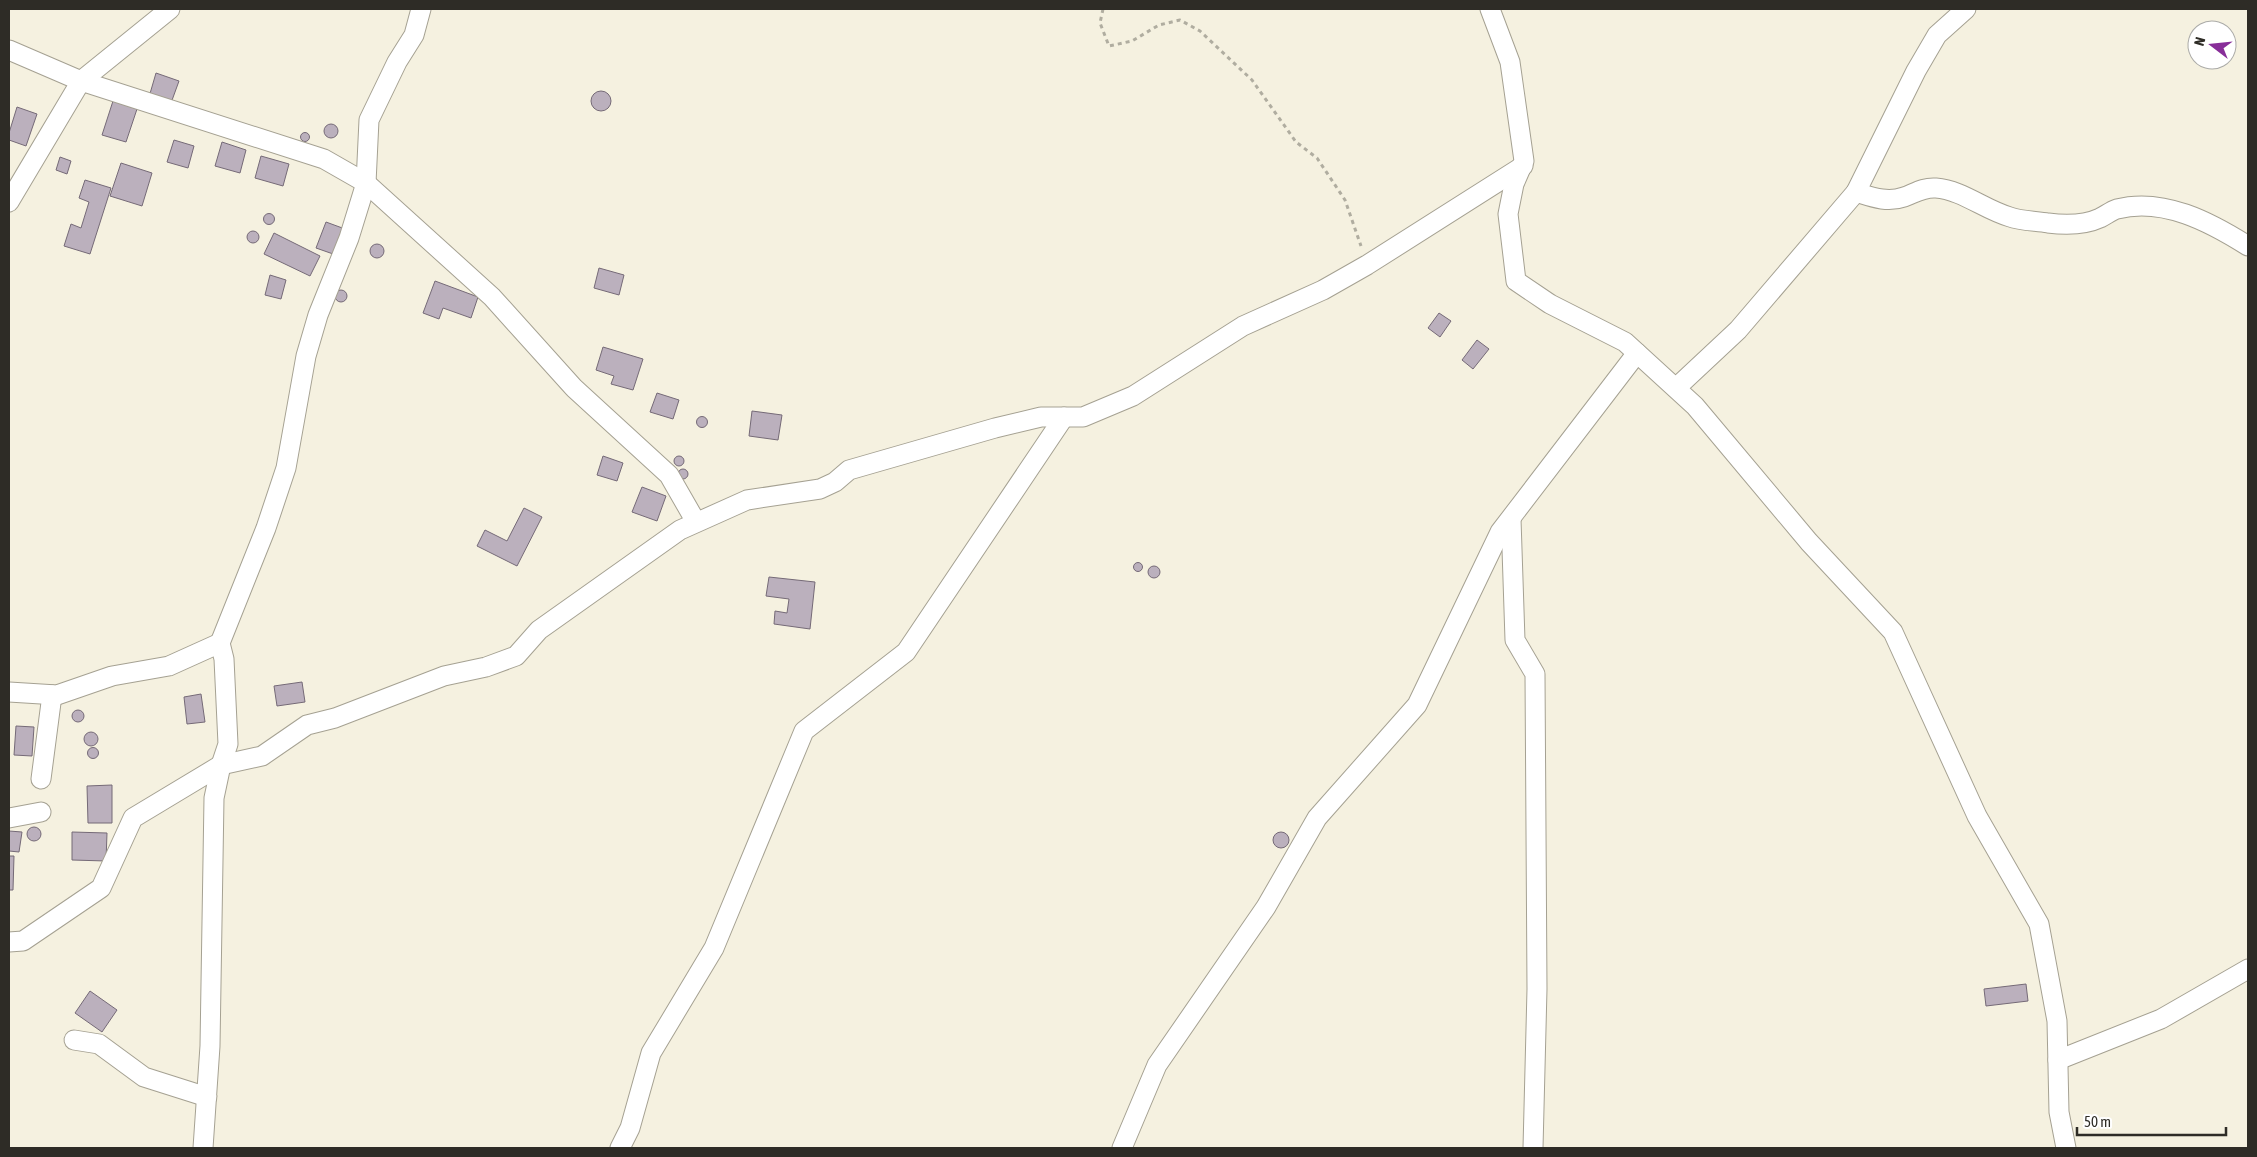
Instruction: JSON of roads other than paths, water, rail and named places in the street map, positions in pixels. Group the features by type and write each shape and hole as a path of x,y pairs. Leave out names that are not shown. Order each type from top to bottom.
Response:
{"street":[{"path":"9,202 81,81 170,9"},
{"path":"203,1148 207,1097 214,798 221,765 228,744 224,659 220,643 266,528 286,468 306,356 318,315 349,238 366,184 369,120 397,62 414,35 421,9"},
{"path":"1490,9 1510,62 1523,166 1514,184 1508,214 1516,281 1550,304 1625,342 1676,388 1695,406 1809,542 1893,632 1977,816 2039,924 2057,1021 2059,1112 2066,1148"},
{"path":"1676,388 1738,330 1856,192 1902,97 1937,35 1966,9"},
{"path":"9,50 81,81 324,159 366,184 492,297 574,388 669,475 696,522"},
{"path":"9,942 23,940 101,888 133,818 221,765 262,756 306,726 336,718 444,676 486,667 516,656 539,630 680,530 747,500 820,489 835,482 849,470 943,442 1041,417 1082,417 1133,396 1243,326 1324,290 1367,265 1523,166"},
{"path":"1856,192 1882,200 1902,198 1919,190 1936,188 1962,196 2011,218 2050,223 2074,224 2098,219 2116,210 2138,206 2170,209 2191,215 2248,246"},
{"path":"1122,1148 1157,1065 1266,907 1317,818 1417,705 1500,532 1637,353"},
{"path":"620,1148 630,1128 651,1053 714,948 804,731 906,652 1064,417"},
{"path":"1511,519 1515,640 1535,674 1537,989 1533,1148"},
{"path":"9,692 52,695 74,691 112,676 169,666 220,643"},
{"path":"40,779 52,695"},
{"path":"9,818 41,812"},
{"path":"2058,1060 2161,1019 2248,969"},
{"path":"74,1040 99,1044 144,1077 207,1097"}]}
